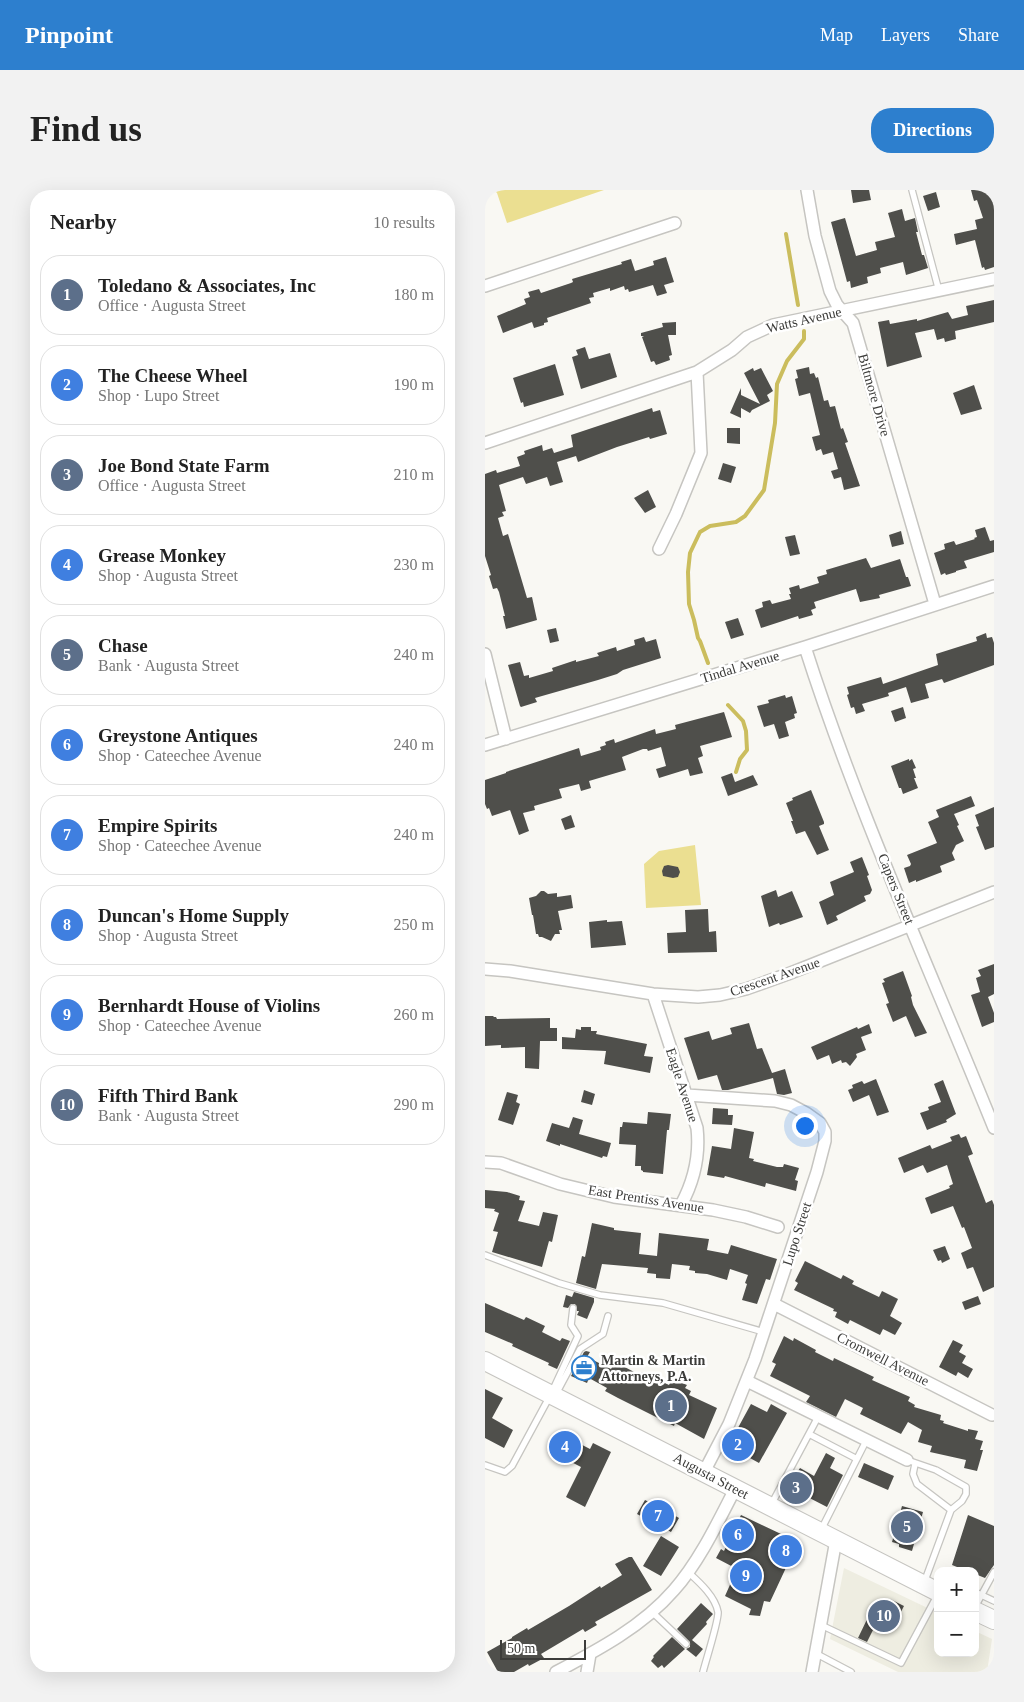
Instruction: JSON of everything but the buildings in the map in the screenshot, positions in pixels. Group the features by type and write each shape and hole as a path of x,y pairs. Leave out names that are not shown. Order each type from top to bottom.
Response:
{"main road":[{"name":"Augusta Street","path":"485,1361 933,1590"},
{"path":"979,1606 994,1620"}],"street":[{"name":"Biltmore Drive","path":"807,190 821,259 834,300 853,323 935,604"},
{"path":"485,286 675,224"},
{"name":"Watts Avenue","path":"485,443 697,372 715,362 747,338 773,325 994,279"},
{"path":"659,549 676,514 701,453 697,372"},
{"name":"Tindal Avenue","path":"485,745 805,647 994,586"},
{"name":"Capers Street","path":"805,647 818,687 910,924 994,1128"},
{"path":"485,655 507,738"},
{"name":"Crescent Avenue","path":"485,969 529,973 653,994 698,997 720,995 746,989 788,974 994,892"},
{"name":"Eagle Avenue","path":"653,994 697,1128 698,1141 694,1175 681,1205"},
{"name":"Lupo Street","path":"687,1094 775,1101 791,1105 806,1112 820,1123 825,1132 825,1141 817,1172 747,1381 729,1424 704,1472"},
{"path":"485,1153 501,1163"},
{"name":"East Prentiss Avenue","path":"485,1162 501,1163 560,1184 614,1197 713,1210 746,1217 778,1227"},
{"name":"Cromwell Avenue","path":"774,1304 992,1415"},
{"path":"747,1381 911,1462"},
{"path":"556,1672 621,1635 652,1612 675,1589 688,1572 718,1522 735,1489"},
{"path":"812,1672 836,1540"},
{"path":"587,1672 590,1654"}],"lane":[{"path":"912,190 939,291"},
{"path":"485,1255 559,1283 600,1295 663,1303 764,1332"},
{"path":"553,1395 578,1336 571,1325 573,1308"},
{"path":"485,1465 505,1472 513,1466 580,1349 603,1334 609,1316"},
{"path":"770,1507 818,1417"},
{"path":"809,1434 857,1459"},
{"path":"820,1532 866,1441"},
{"path":"821,1625 901,1663 933,1590 951,1510 963,1501 967,1494 966,1487 936,1470 911,1462 917,1484 951,1510"},
{"path":"688,1572 715,1601 718,1613 703,1672"},
{"path":"979,1600 994,1572"},
{"path":"979,1604 994,1601"},
{"path":"652,1612 686,1644"},
{"path":"815,1653 851,1672"}],"shaded area":[{"path":"494,190 604,190 507,223 497,193"},
{"path":"695,845 701,905 646,908 644,864 659,851"},
{"path":"844,1568 934,1611 934,1657 979,1657 979,1633 992,1639 987,1672 898,1672 830,1639"}],"waterway":[{"path":"786,234 798,305"},
{"path":"708,663 698,638 689,604 688,572 690,553 700,532 710,526 736,522 745,516 764,490 775,423 777,384 787,361 804,339 804,331"},
{"path":"728,705 743,721 746,731 747,750 740,759 736,772"}],"place":[{"name":"Martin & Martin Attorneys, P.A.","path":"584,1368"},
{"name":"Toledano & Associates, Inc","path":"671,1406"},
{"name":"The Cheese Wheel","path":"738,1445"},
{"name":"Grease Monkey","path":"565,1447"},
{"name":"Joe Bond State Farm","path":"796,1488"},
{"name":"Empire Spirits","path":"658,1516"},
{"name":"Chase","path":"907,1527"},
{"name":"Greystone Antiques","path":"738,1535"},
{"name":"Duncan's Home Supply","path":"786,1551"},
{"name":"Bernhardt House of Violins","path":"746,1576"},
{"name":"Fifth Third Bank","path":"884,1616"}]}
